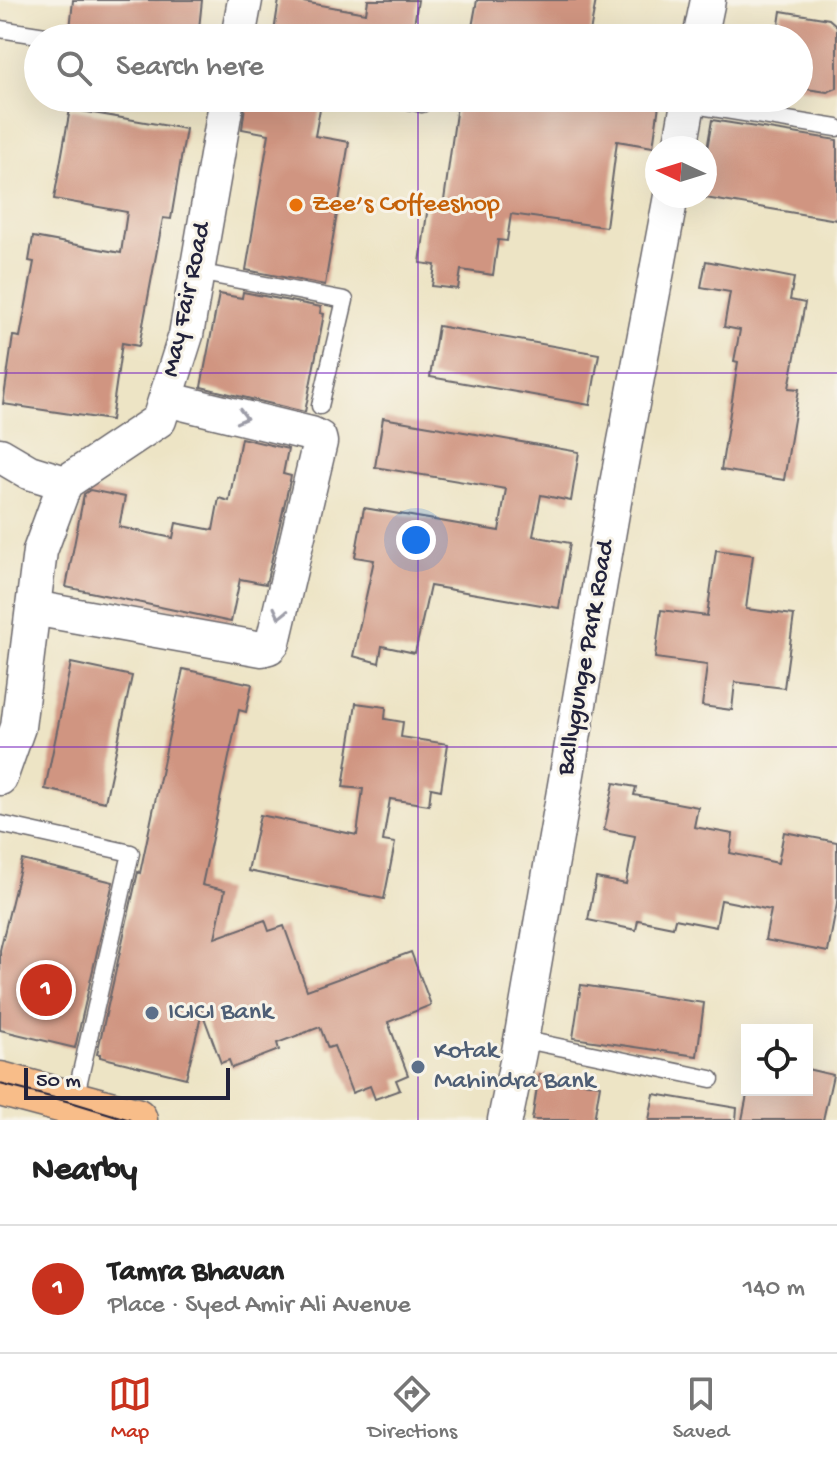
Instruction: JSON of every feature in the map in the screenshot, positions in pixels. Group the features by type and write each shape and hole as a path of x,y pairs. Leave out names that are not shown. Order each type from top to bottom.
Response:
{"main road":[{"path":"0,1084 135,1120"}],"street":[{"path":"241,24 245,0"},
{"path":"703,24 708,0"},
{"name":"May Fair Road","path":"65,483 159,420 186,335 225,112"},
{"path":"682,136 687,112"},
{"name":"Ballygunge Park Road","path":"505,1120 614,499 669,208"},
{"path":"33,608 262,649 273,642 319,438 166,399"},
{"path":"0,455 29,472 65,483 40,551 33,608 12,671 18,727 0,778"}],"lane":[{"path":"0,29 24,33"},
{"path":"749,112 837,128"},
{"path":"197,272 345,300 320,406"},
{"path":"0,824 131,853 74,1103"},
{"path":"521,1039 711,1079"}],"building":[{"path":"73,0 202,0 199,24 71,24"},
{"path":"279,0 366,13 368,0 418,0 414,24 275,24"},
{"path":"477,0 596,0 592,24 473,24"},
{"path":"781,11 829,19 837,26 837,88 827,92 813,90 813,24 779,24"},
{"path":"69,112 87,112 186,129 171,219 163,218 139,346 122,343 111,420 3,404 13,336 20,337 34,262 29,261 33,237 121,253 127,212 54,199"},
{"path":"244,112 319,112 315,136 349,142 325,285 246,270 269,134 242,129"},
{"path":"456,112 658,112 655,136 645,136 645,146 617,141 606,227 511,214 507,241 498,240 493,275 461,270 458,289 432,286 435,265 420,263 428,206 443,208"},
{"path":"712,120 837,140 837,220 717,200 717,136 709,136"},
{"path":"706,261 794,278 790,300 805,303 789,388 799,389 784,480 721,470 740,330 724,327 730,292 701,287"},
{"path":"243,292 321,307 320,313 324,314 305,412 201,387 219,294 242,298"},
{"path":"438,326 599,354 590,405 430,377"},
{"path":"383,418 579,452 571,501 541,495 533,536 570,543 559,608 430,586 415,653 382,646 379,663 353,656 374,560 355,557 364,508 499,531 506,489 375,467"},
{"path":"241,438 288,449 283,474 291,476 266,584 240,579 231,622 66,587 84,494 90,490 125,497 119,527 173,538 176,523 213,530 219,498 229,501"},
{"path":"716,550 753,555 746,609 794,615 784,688 735,682 732,710 702,706 707,665 655,658 661,610 707,616"},
{"path":"71,663 132,676 105,802 45,789"},
{"path":"183,669 252,684 246,712 239,710 202,885 225,890 215,938 265,920 269,931 284,926 307,990 411,952 431,1005 388,1022 408,1075 396,1080 400,1090 375,1099 370,1086 352,1093 334,1046 328,1048 320,1027 277,1043 279,1050 232,1068 229,1060 221,1063 202,1012 186,1078 97,1054 140,873"},
{"path":"356,703 386,707 385,719 403,722 401,737 448,744 441,790 431,788 429,805 390,799 383,841 395,843 384,899 248,871 260,815 357,835 363,789 343,787"},
{"path":"614,783 636,787 634,795 698,807 694,827 733,834 730,853 778,863 784,832 837,842 837,904 828,952 765,940 771,910 721,900 716,927 675,919 673,927 638,920 636,930 588,920 596,878 626,884 635,836 604,830"},
{"path":"22,860 113,882 75,1048 0,1030 0,950"},
{"path":"581,985 704,1003 697,1056 573,1038"},
{"path":"813,1070 833,1075 823,1120 742,1120 747,1096 813,1096"},
{"path":"539,1074 600,1085 594,1120 532,1120"},
{"path":"654,1094 737,1108 736,1120 649,1120"}],"tram line":[{"path":"0,1084 130,1120"}],"place":[{"name":"Zee’s Coffeeshop","path":"296,205"},
{"name":"Tamra Bhavan","path":"46,990"},
{"name":"ICICI Bank","path":"152,1013"},
{"name":"Kotak Mahindra Bank","path":"418,1067"}]}
